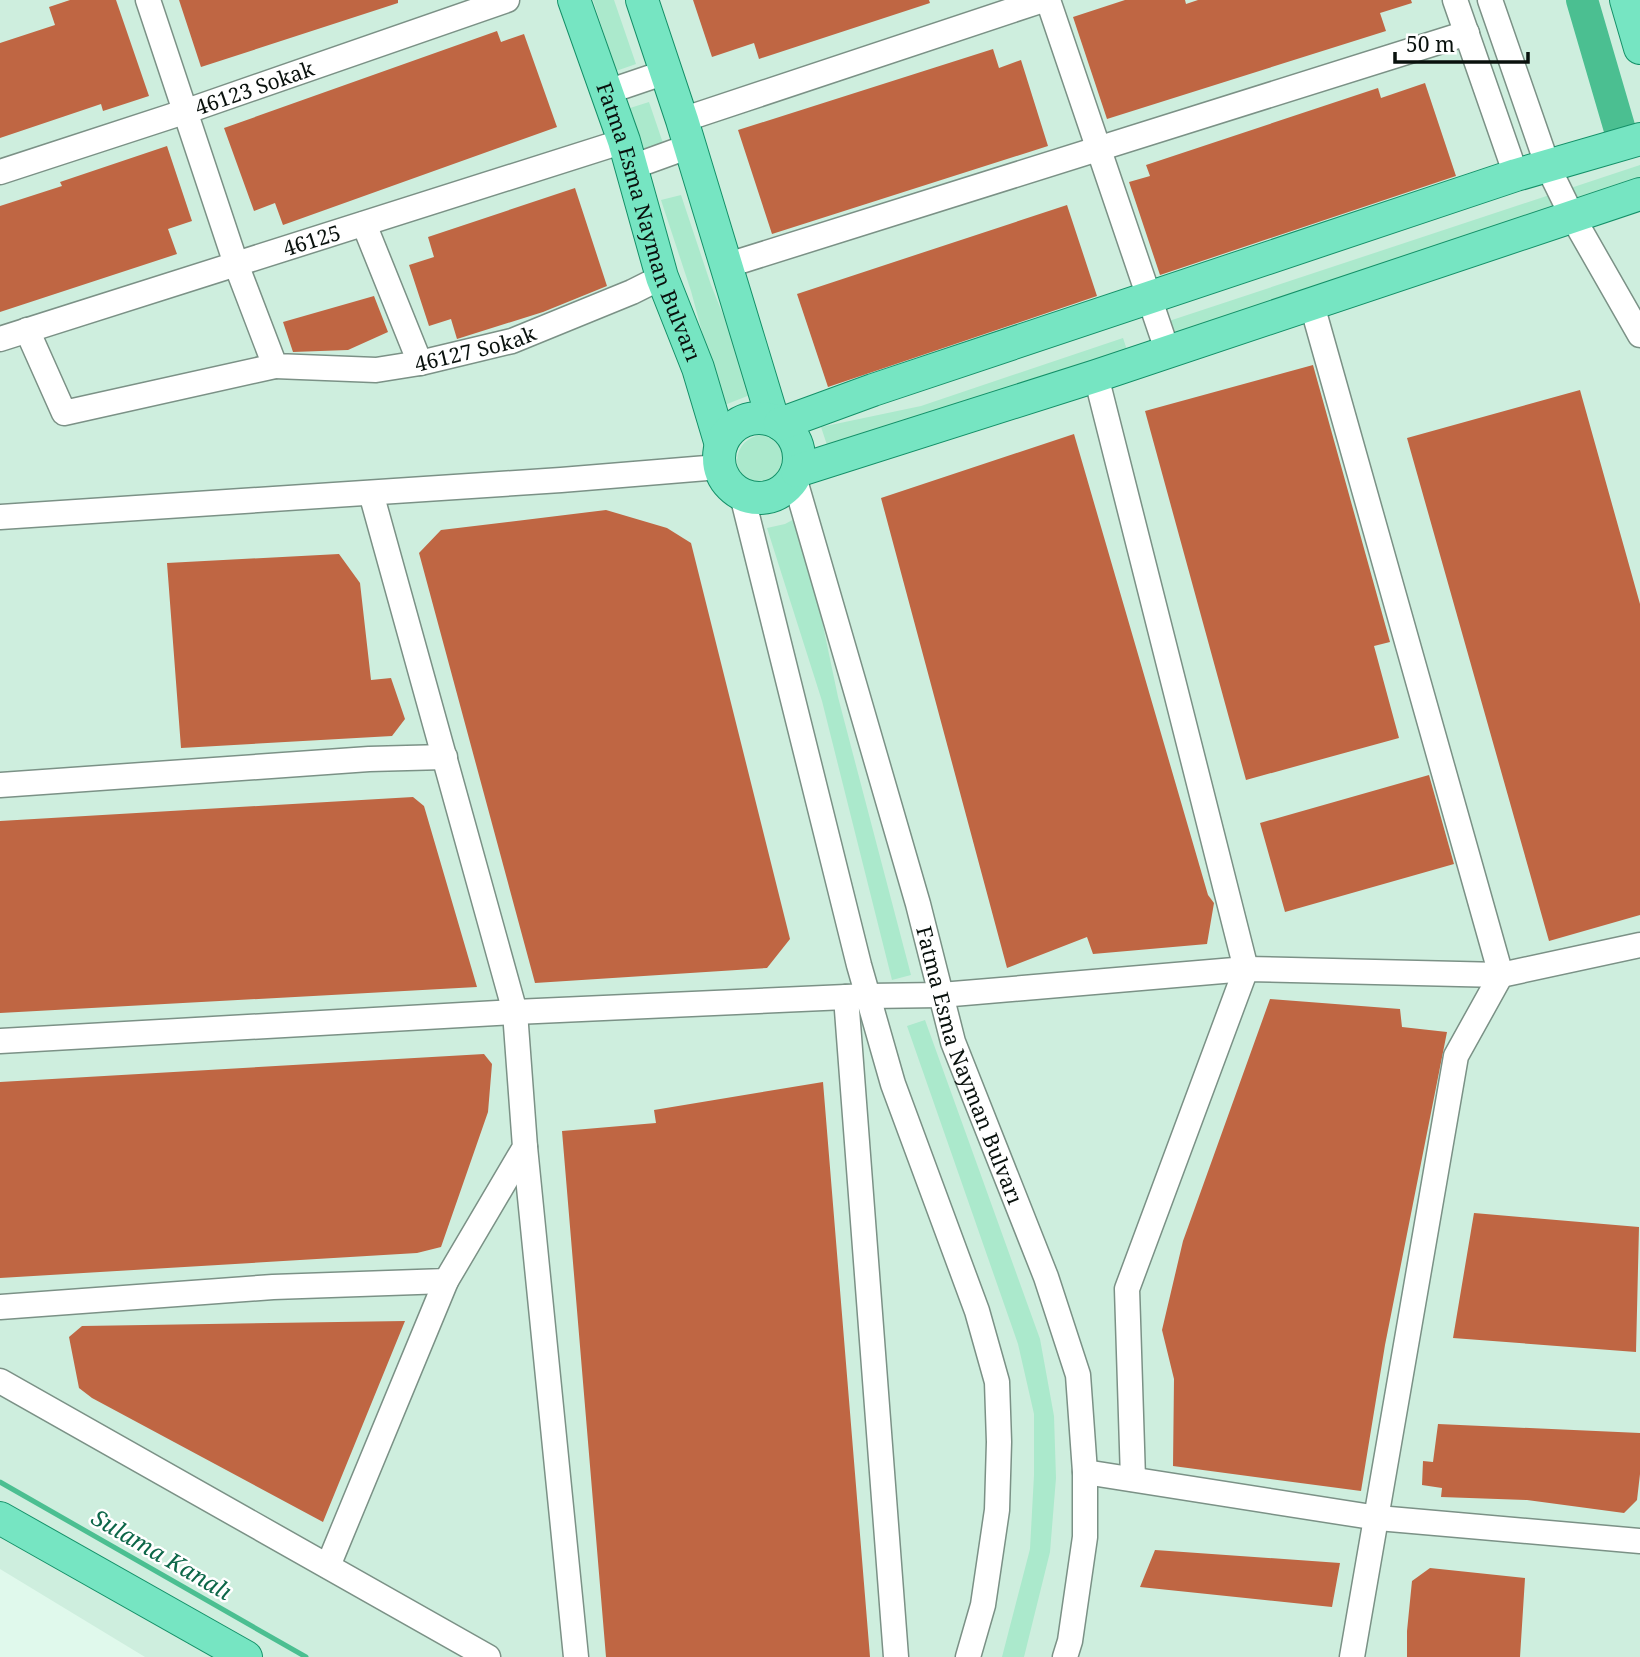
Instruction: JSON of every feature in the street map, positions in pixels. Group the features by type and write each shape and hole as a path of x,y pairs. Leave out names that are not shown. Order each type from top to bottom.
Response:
{"main road":[{"name":"Fatma Esma Nayman Bulvarı","path":"575,0 628,154 662,277 698,368 720,456"},
{"path":"642,0 776,422"},
{"path":"1626,0 1640,48"},
{"path":"776,422 1516,175 1640,139"},
{"path":"796,474 1168,353 1640,194"},
{"path":"760,418 776,422 790,433 797,444 799,458 796,474 787,487 777,494 766,498 742,495 732,488 720,456 727,433 748,419 760,418"},
{"path":"0,1517 246,1657"}],"street":[{"path":"148,0 236,264 275,366"},
{"name":"46123 Sokak","path":"0,172 187,111 507,0"},
{"name":"46125","path":"0,339 364,224 628,154 1042,0"},
{"path":"1048,0 1168,353"},
{"path":"1455,0 1516,175"},
{"path":"1490,0 1548,167 1572,216 1640,335"},
{"path":"725,266 1467,33"},
{"path":"607,92 666,72"},
{"path":"364,224 420,363"},
{"name":"46127 Sokak","path":"27,330 64,413 275,366 376,370 420,363 512,341 662,277"},
{"path":"1312,305 1501,975 1456,1056 1352,1657"},
{"path":"1096,376 1245,969 1127,1289 1133,1479"},
{"path":"0,517 371,492 720,456"},
{"name":"Fatma Esma Nayman Bulvarı","path":"796,474 918,904 953,1042 1046,1277 1078,1375 1086,1472 1086,1537 1070,1641 1065,1657"},
{"path":"371,492 515,1012 525,1147 576,1657"},
{"path":"742,495 857,996 893,1084 977,1311 997,1382 997,1510 984,1605 968,1657"},
{"path":"0,785 369,758 444,757"},
{"path":"0,1041 515,1012 857,996 941,995 1245,969 1501,975 1640,945"},
{"path":"857,996 897,1657"},
{"path":"328,1566 446,1281 525,1147"},
{"path":"0,1307 273,1287 446,1281"},
{"path":"0,1381 488,1657"},
{"path":"1086,1472 1378,1518 1640,1541"}],"shaded area":[{"path":"0,0 1640,0 1640,1657 145,1657 0,1569"}],"green space":[{"path":"593,0 614,0 636,64 616,71"},
{"path":"649,102 665,149 646,156 630,108"},
{"path":"1640,165 1640,177 1173,335 1169,321"},
{"path":"681,195 711,285 755,393 722,406 691,291 661,200"},
{"path":"1123,338 1127,350 831,457 821,427 921,406"},
{"path":"763,435 782,442 789,461 782,480 763,487 744,480 737,461 744,442"},
{"path":"800,516 838,697 911,975 892,980 822,701 767,528 785,524"},
{"path":"925,1020 1040,1339 1054,1416 1056,1478 1050,1552 1024,1657 1002,1657 1030,1549 1034,1414 1018,1344 907,1026"}],"building":[{"path":"70,0 116,0 149,96 103,111 101,104 0,138 0,43 55,25 49,7"},
{"path":"179,0 398,0 398,3 201,67"},
{"path":"693,0 929,0 930,3 759,59 754,43 712,57"},
{"path":"1125,0 1185,0 1186,4 1198,0 1411,0 1412,3 1380,13 1386,31 1107,119 1073,17"},
{"path":"497,31 501,42 524,34 557,127 283,225 275,203 254,211 224,128"},
{"path":"993,49 999,68 1021,60 1048,146 772,234 738,130"},
{"path":"1425,83 1456,176 1160,275 1129,182 1150,176 1146,165 1378,88 1381,98"},
{"path":"167,146 192,221 168,229 177,254 0,312 0,206 62,186 60,182"},
{"path":"575,188 607,286 543,312 457,339 451,319 429,326 409,265 434,257 428,237"},
{"path":"1067,205 1097,296 828,387 797,294"},
{"path":"374,296 388,332 348,350 293,352 283,322"},
{"path":"1313,365 1390,642 1374,646 1399,738 1246,780 1145,411"},
{"path":"1580,390 1640,604 1640,915 1549,941 1407,438"},
{"path":"1074,434 1208,895 1214,903 1207,944 1093,954 1087,937 1007,968 881,498"},
{"path":"606,510 667,528 691,543 790,939 767,968 535,983 419,553 441,530"},
{"path":"339,554 360,583 371,680 391,678 405,719 392,736 181,748 167,563"},
{"path":"1429,775 1454,864 1285,912 1260,823"},
{"path":"413,797 424,806 477,987 0,1013 0,821"},
{"path":"1270,999 1400,1009 1402,1027 1447,1032 1385,1345 1361,1491 1173,1466 1174,1379 1162,1330 1183,1241"},
{"path":"484,1054 492,1064 488,1112 441,1247 417,1253 0,1278 0,1082"},
{"path":"823,1082 870,1657 606,1657 562,1131 656,1123 654,1110"},
{"path":"1474,1213 1639,1227 1636,1352 1453,1338"},
{"path":"405,1321 323,1522 92,1398 79,1388 69,1337 82,1326"},
{"path":"1438,1424 1640,1433 1637,1500 1624,1513 1527,1500 1441,1497 1442,1488 1422,1485 1423,1461 1433,1462"},
{"path":"1155,1550 1340,1563 1332,1607 1140,1587"},
{"path":"1430,1568 1525,1578 1520,1657 1407,1657 1412,1581"}],"waterway":[{"path":"1582,0 1620,130"},
{"name":"Sulama Kanalı","path":"0,1482 306,1657"}]}
